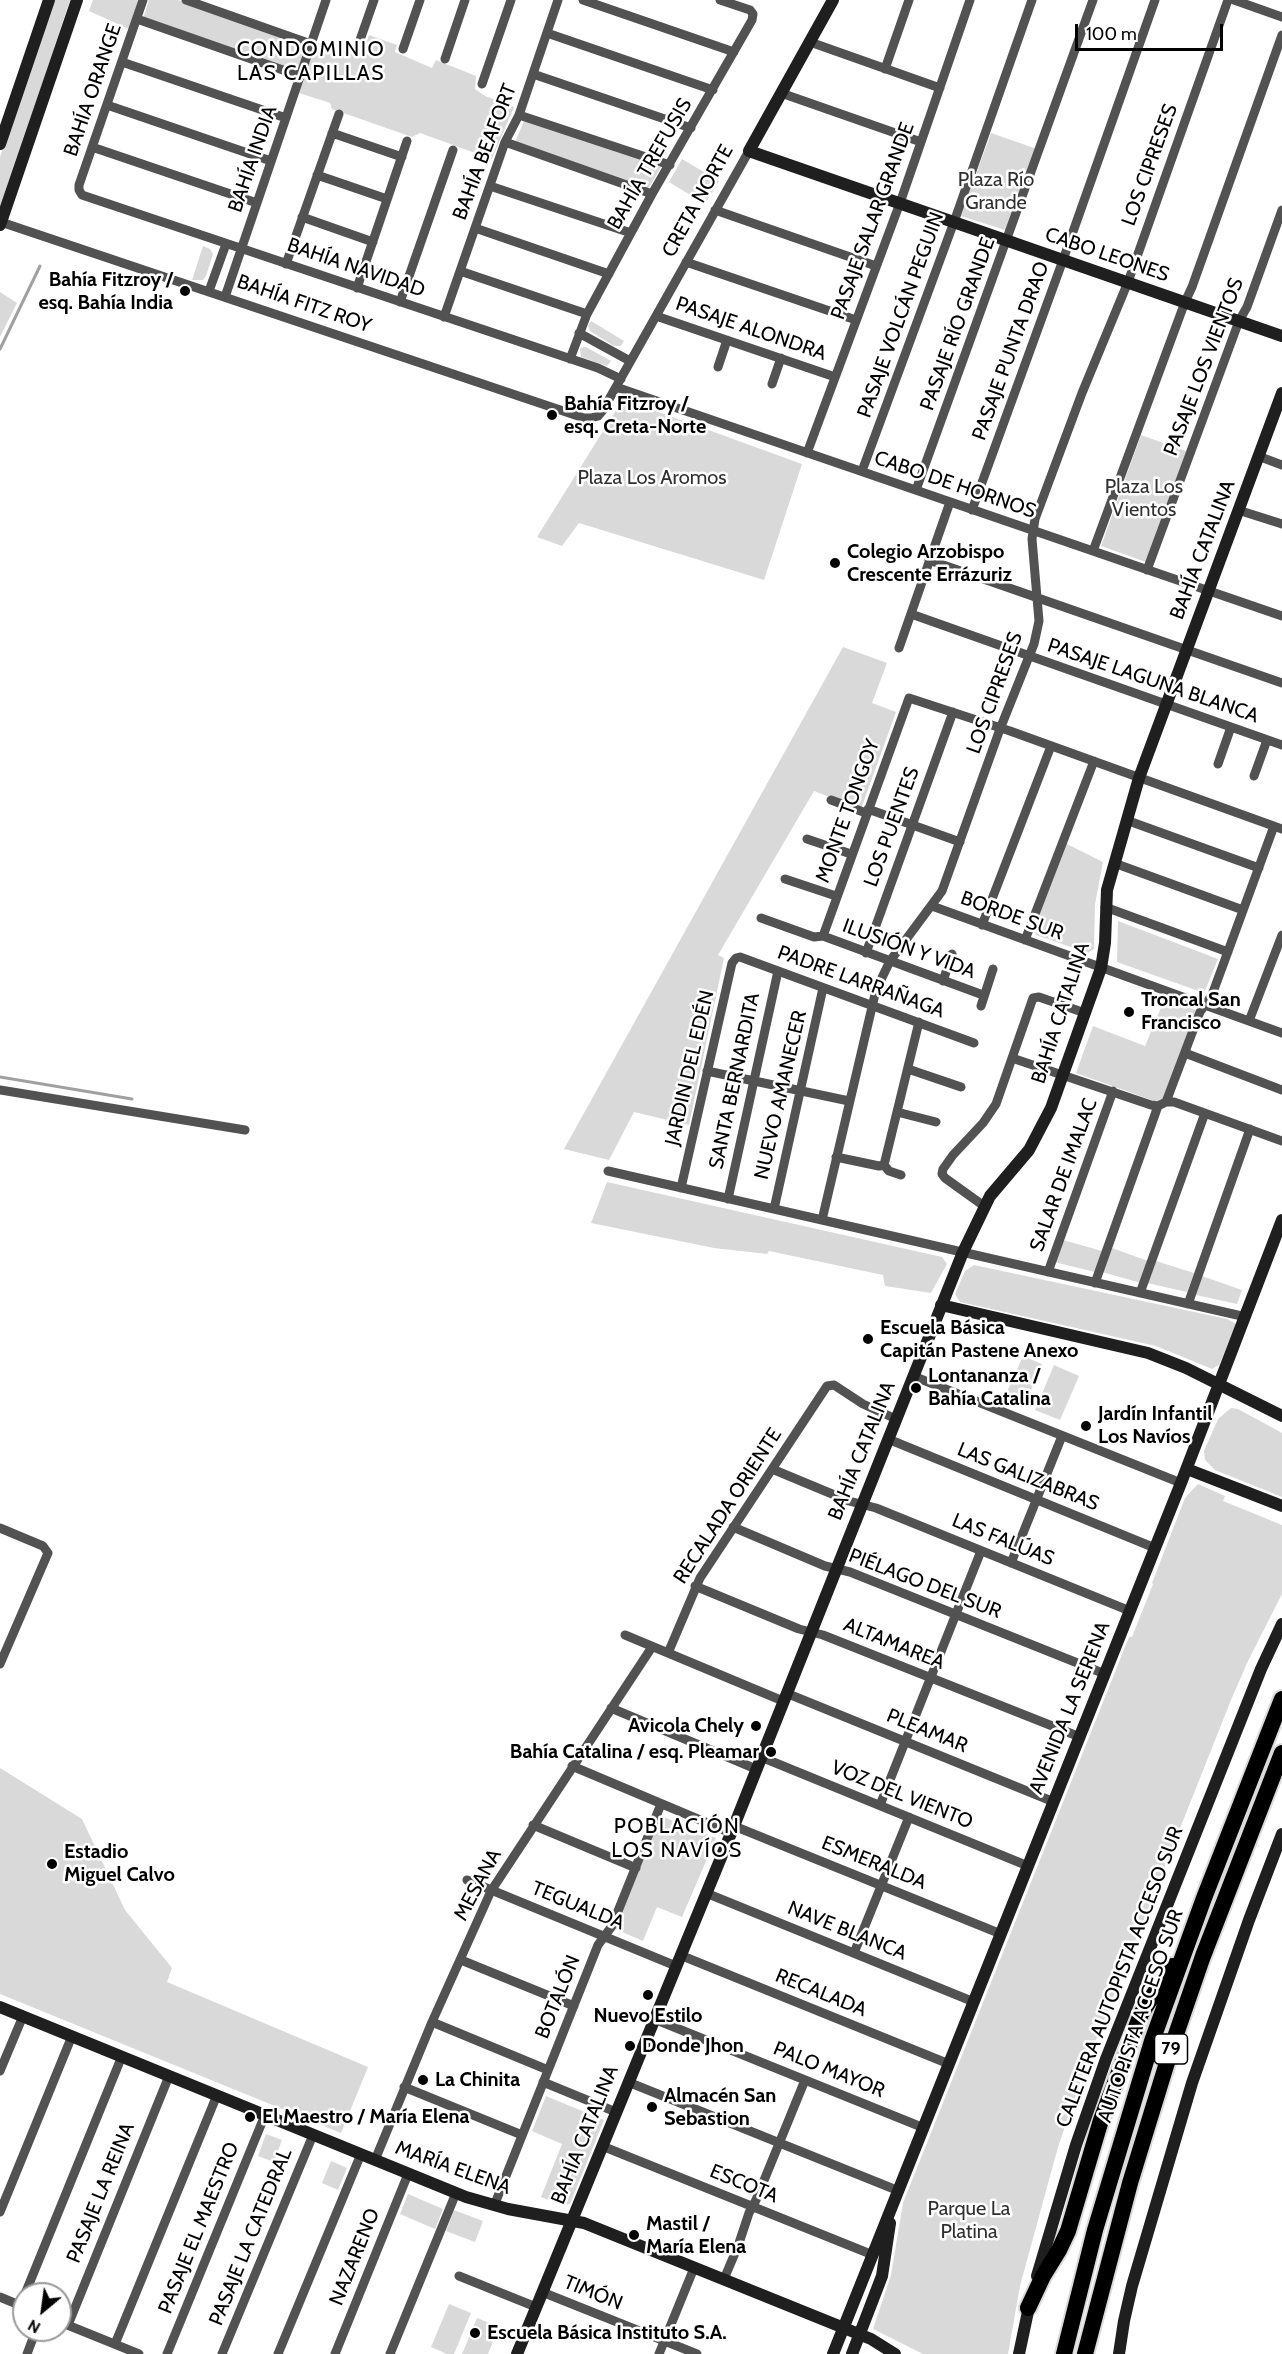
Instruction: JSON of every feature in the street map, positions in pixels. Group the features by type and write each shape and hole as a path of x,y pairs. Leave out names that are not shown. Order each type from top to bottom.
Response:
{"highway":[{"name":"AUTOPISTA ACCESO SUR","path":"1064,2354 1095,2230 1132,2104 1188,1940 1282,1699"},
{"name":"AUTOPISTA ACCESO SUR","path":"1085,2354 1130,2183 1173,2043 1219,1914 1282,1753"},
{"path":"1028,2308 1068,2231 1101,2120 1142,2014 1188,1940"}],"street":[{"path":"0,144 50,0"},
{"path":"1,224 77,0"},
{"name":"BAHÍA ORANGE","path":"80,192 79,188 92,147 143,0"},
{"path":"186,0 311,44"},
{"path":"360,40 374,0"},
{"path":"403,49 420,0"},
{"path":"445,59 465,0"},
{"path":"482,84 511,0"},
{"name":"BAHÍA BEAFORT","path":"444,317 505,142 519,115 558,0"},
{"path":"583,0 734,52"},
{"name":"BAHÍA TREFUSIS","path":"570,359 588,314 631,233 752,20 753,14 750,10 720,0"},
{"name":"CRETA NORTE","path":"595,418 601,413 833,0"},
{"path":"885,69 909,0"},
{"name":"PASAJE SALAR GRANDE","path":"807,453 900,203 970,0"},
{"name":"PASAJE VOLCÁN PEGUIN","path":"862,471 954,222 1032,0"},
{"name":"PASAJE RÍO GRANDE","path":"916,490 1008,241 1093,0"},
{"name":"PASAJE PUNTA DRAO","path":"972,510 1155,0"},
{"name":"LOS CIPRESES","path":"822,1220 871,1005 882,975 932,906 945,884 1000,729 1029,656 1038,629 1032,530 1082,393 1128,282 1228,0"},
{"path":"1234,0 1282,17"},
{"name":"BAHÍA INDIA","path":"225,297 311,44 323,1"},
{"path":"137,19 300,76"},
{"path":"547,33 713,90"},
{"path":"1093,551 1192,287 1282,35"},
{"path":"810,42 940,88"},
{"path":"122,62 286,118"},
{"path":"533,74 691,128"},
{"path":"781,93 921,142"},
{"path":"107,105 271,160"},
{"path":"286,264 339,114"},
{"path":"519,115 670,165"},
{"path":"332,133 402,157"},
{"path":"357,288 407,141"},
{"path":"505,142 652,194"},
{"path":"92,147 257,203"},
{"path":"400,302 453,150"},
{"name":"CABO LEONES","path":"748,151 1282,336"},
{"path":"317,175 387,199"},
{"path":"490,186 631,233"},
{"name":"BAHÍA NAVIDAD","path":"80,192 85,196 241,249 604,370 618,383"},
{"path":"716,210 876,266"},
{"name":"PASAJE LOS VIENTOS","path":"1147,570 1239,321 1248,308 1282,210"},
{"path":"302,217 373,242"},
{"name":"BAHÍA FITZ ROY","path":"1,224 209,291 584,418 595,418"},
{"path":"475,228 609,274"},
{"path":"209,291 226,243"},
{"path":"686,262 856,320"},
{"path":"460,271 588,314"},
{"name":"PASAJE ALONDRA","path":"656,316 835,377"},
{"path":"579,333 630,361"},
{"path":"718,367 728,340"},
{"path":"772,384 781,358"},
{"name":"CABO DE HORNOS","path":"618,383 807,453 1282,616"},
{"name":"BAHÍA CATALINA","path":"517,2354 732,1829 963,1252 984,1206 1037,1137 1063,1075 1101,968 1106,943 1105,907 1114,863 1139,778 1258,456 1281,400"},
{"path":"1258,456 1282,465"},
{"path":"899,648 950,502"},
{"path":"1239,510 1282,524"},
{"path":"930,561 1282,683"},
{"name":"PASAJE LAGUNA BLANCA","path":"911,615 1282,745"},
{"name":"MONTE TONGOY","path":"823,936 909,698 953,712"},
{"path":"953,712 1278,827 1259,868 1212,995 1205,1005 1162,1104 1095,1282"},
{"name":"LOS PUENTES","path":"866,953 953,712"},
{"path":"1218,764 1231,727"},
{"path":"1254,776 1267,740"},
{"path":"982,925 1051,746"},
{"path":"1025,940 1094,761"},
{"path":"831,800 960,842"},
{"path":"1126,820 1259,868"},
{"path":"807,839 851,854"},
{"path":"1114,863 1243,910"},
{"path":"786,879 836,896"},
{"name":"BORDE SUR","path":"932,906 1282,1033"},
{"path":"1105,907 1228,952"},
{"name":"ILUSIÓN Y VIDA","path":"761,918 814,937 823,936 983,995"},
{"path":"1250,1021 1282,935"},
{"path":"943,981 952,954"},
{"name":"PADRE LARRAÑAGA","path":"736,958 778,971 974,1043"},
{"name":"JARDIN DEL EDÉN","path":"681,1188 732,963 736,958"},
{"path":"981,1006 993,969"},
{"name":"SANTA BERNARDITA","path":"728,1199 778,971"},
{"name":"NUEVO AMANECER","path":"774,1209 823,988"},
{"path":"984,1206 942,1174 953,1155 979,1128 992,1110 1035,997 1085,1013"},
{"path":"884,1165 918,1022"},
{"path":"1185,1053 1282,1090"},
{"path":"1012,1058 1151,1105 1174,1102 1282,1141"},
{"path":"908,1069 961,1087"},
{"path":"707,1071 849,1101"},
{"path":"0,1090 245,1130"},
{"name":"SALAR DE IMALAC","path":"1048,1272 1113,1091"},
{"path":"897,1112 936,1122"},
{"path":"1140,1293 1205,1113"},
{"path":"1188,1304 1250,1130"},
{"path":"836,1157 884,1165 889,1171 901,1175"},
{"path":"608,1172 1246,1317"},
{"name":"AVENIDA LA SERENA","path":"833,2354 1187,1469 1282,1220"},
{"path":"941,1305 1135,1349 1173,1362 1282,1416"},
{"path":"913,1376 1181,1484"},
{"name":"RECALADA ORIENTE","path":"668,1653 695,1586 826,1388 831,1384 862,1404 896,1419"},
{"path":"1011,1563 1062,1436"},
{"name":"LAS GALIZABRAS","path":"888,1439 1155,1548"},
{"name":"LAS FALÚAS","path":"772,1469 1130,1611"},
{"path":"1187,1469 1282,1506"},
{"name":"PIÉLAGO DEL SUR","path":"733,1527 1105,1674"},
{"path":"0,1528 43,1546 47,1551 47,1558 0,1664"},
{"path":"880,1805 981,1551"},
{"name":"ALTAMAREA","path":"695,1586 1080,1737"},
{"name":"CALETERA AUTOPISTA ACCESO SUR","path":"1019,2354 1028,2308 1096,2085 1261,1669 1282,1624"},
{"name":"PLEAMAR","path":"625,1635 905,1742 1054,1802"},
{"name":"MESANA","path":"375,2160 404,2086 491,1891 652,1647"},
{"path":"611,1708 756,1769"},
{"name":"VOZ DEL VIENTO","path":"761,1757 1028,1866"},
{"name":"ESMERALDA","path":"572,1766 661,1804 882,1886 1001,1934"},
{"name":"BOTALÓN","path":"494,2206 598,1945 612,1926 661,1804"},
{"path":"854,1953 909,1817"},
{"path":"533,1825 636,1868"},
{"path":"1119,2354 1132,2286 1188,2094 1233,1963 1282,1834"},
{"name":"TEGUALDA","path":"467,1880 604,1936 678,1961"},
{"name":"NAVE BLANCA","path":"706,1893 974,2002"},
{"path":"461,1960 574,2006"},
{"name":"RECALADA","path":"678,1961 949,2064"},
{"name":"MARÍA ELENA","path":"0,2007 456,2193 494,2206 572,2220 860,2334 895,2354"},
{"path":"0,2071 23,2016"},
{"name":"PALO MAYOR","path":"654,2019 924,2128"},
{"path":"432,2022 548,2070"},
{"path":"0,2212 72,2036"},
{"path":"29,2282 122,2056"},
{"name":"PASAJE LA REINA","path":"72,2304 168,2076"},
{"path":"724,2279 806,2080"},
{"path":"543,2082 616,2112"},
{"path":"628,2082 899,2191"},
{"path":"404,2086 522,2135"},
{"path":"115,2344 217,2095"},
{"name":"PASAJE EL MAESTRO","path":"167,2354 265,2115"},
{"name":"PASAJE LA CATEDRAL","path":"222,2354 313,2135"},
{"name":"ESCOTA","path":"602,2146 873,2255"},
{"path":"278,2354 361,2154"},
{"name":"NAZARENO","path":"334,2354 408,2174"},
{"path":"390,2354 456,2193"},
{"name":"AVENIDA LA SERENA","path":"852,2354 885,2264 891,2210"},
{"path":"659,2354 694,2268"},
{"name":"TIMÓN","path":"459,2276 536,2307"},
{"name":"TIMÓN","path":"543,2292 697,2354"},
{"path":"72,2326 139,2354"}],"green space":[{"path":"55,0 70,0 0,211 0,157"},
{"path":"93,0 138,0 129,29 89,11"},
{"path":"149,0 178,0 307,46 297,72 143,19"},
{"path":"369,35 397,45 395,52 432,68 436,60 476,76 475,89 485,96 514,107 492,159 420,133 412,137 332,109 330,103 299,93 316,42 334,49 337,44 363,52"},
{"path":"524,121 661,167 648,189 515,142"},
{"name":"Plaza Río Grande","path":"991,133 1037,149 1008,231 961,216"},
{"path":"682,159 719,181 705,204 669,182"},
{"path":"203,246 210,249 213,254 206,276 203,280 192,280"},
{"path":"0,292 17,303 0,337"},
{"path":"591,321 624,341 621,346 614,346 590,331 588,326"},
{"path":"583,347 611,361 607,366 581,357 580,349"},
{"name":"Plaza Los Aromos","path":"623,399 802,464 764,580 579,523 562,546 537,537"},
{"name":"Plaza Los Vientos","path":"1141,435 1186,451 1146,562 1101,546"},
{"path":"843,647 887,663 872,703 896,712 861,809 814,791 718,955 724,958 689,1125 634,1112 609,1160 564,1149"},
{"path":"1065,843 1103,862 1095,904 1094,949 1088,953 1036,935 1034,928"},
{"path":"1118,921 1218,959 1204,993 1117,962"},
{"path":"1165,998 1196,1010 1164,1099 1157,1102 1076,1073 1093,1026 1145,1046"},
{"path":"607,1182 942,1257 947,1264 931,1293 885,1286 883,1275 769,1251 767,1254 714,1248 591,1223"},
{"path":"1063,1240 1102,1251 1095,1272 1054,1262"},
{"path":"1112,1248 1148,1261 1141,1283 1102,1272"},
{"path":"1156,1261 1194,1273 1187,1292 1147,1283"},
{"path":"974,1265 1227,1319 1236,1324 1219,1365 1212,1369 1156,1346 960,1302 955,1294 965,1271"},
{"path":"1202,1276 1242,1290 1237,1304 1196,1295"},
{"path":"1023,1356 1042,1364 1026,1402 1006,1394"},
{"path":"1054,1365 1079,1376 1060,1420 1035,1410"},
{"path":"1231,1408 1238,1409 1282,1433 1282,1497 1215,1470 1205,1460 1204,1451 1218,1419"},
{"name":"Parque La Platina","path":"1198,1484 1225,1496 1223,1501 1282,1525 1282,1594 1231,1700 1088,2060 1058,2147 1020,2286 1008,2354 923,2354 873,2329 891,2275 903,2203 1129,1637 1132,1637 1185,1498"},
{"name":"Estadio Miguel Calvo","path":"0,1768 82,1819 125,1910 172,1968 167,1982 368,2067 341,2133 0,1994"},
{"path":"661,1816 716,1838 682,1917 657,1907 643,1941 615,1929"},
{"path":"546,2096 604,2120 570,2204 561,2205 541,2197 562,2144 532,2131"},
{"path":"266,2134 282,2140 274,2162 258,2156"},
{"path":"331,2161 347,2168 338,2190 322,2183"},
{"path":"408,2194 443,2209 435,2229 400,2214"},
{"path":"454,2210 483,2221 475,2242 446,2231"},
{"path":"449,2304 471,2313 454,2354 447,2354 431,2347"},
{"path":"477,2318 499,2327 488,2354 462,2354"}],"waterway":[{"path":"0,349 40,266"},
{"path":"0,1077 132,1099"}],"place":[{"name":"Bahía Fitzroy / esq. Bahía India","path":"185,291"},
{"name":"Bahía Fitzroy / esq. Creta-Norte","path":"552,415"},
{"name":"Colegio Arzobispo Crescente Errázuriz","path":"835,563"},
{"name":"Troncal San Francisco","path":"1129,1012"},
{"name":"Escuela Básica Capitán Pastene Anexo","path":"868,1339"},
{"name":"Lontananza / Bahía Catalina","path":"916,1388"},
{"name":"Jardín Infantil Los Navíos","path":"1086,1426"},
{"name":"Avicola Chely","path":"756,1726"},
{"name":"Bahía Catalina / esq. Pleamar","path":"771,1752"},
{"name":"Estadio Miguel Calvo","path":"52,1864"},
{"name":"Nuevo Estilo","path":"648,1995"},
{"name":"Donde Jhon","path":"630,2046"},
{"name":"La Chinita","path":"423,2080"},
{"name":"Almacén San Sebastion","path":"652,2107"},
{"name":"El Maestro / María Elena","path":"250,2117"},
{"name":"Mastil / María Elena","path":"634,2235"},
{"name":"Escuela Básica Instituto S.A.","path":"475,2333"}],"district":[{"name":"CONDOMINIO LAS CAPILLAS","path":"311,62"},
{"name":"POBLACIÓN LOS NAVÍOS","path":"677,1839"}]}
